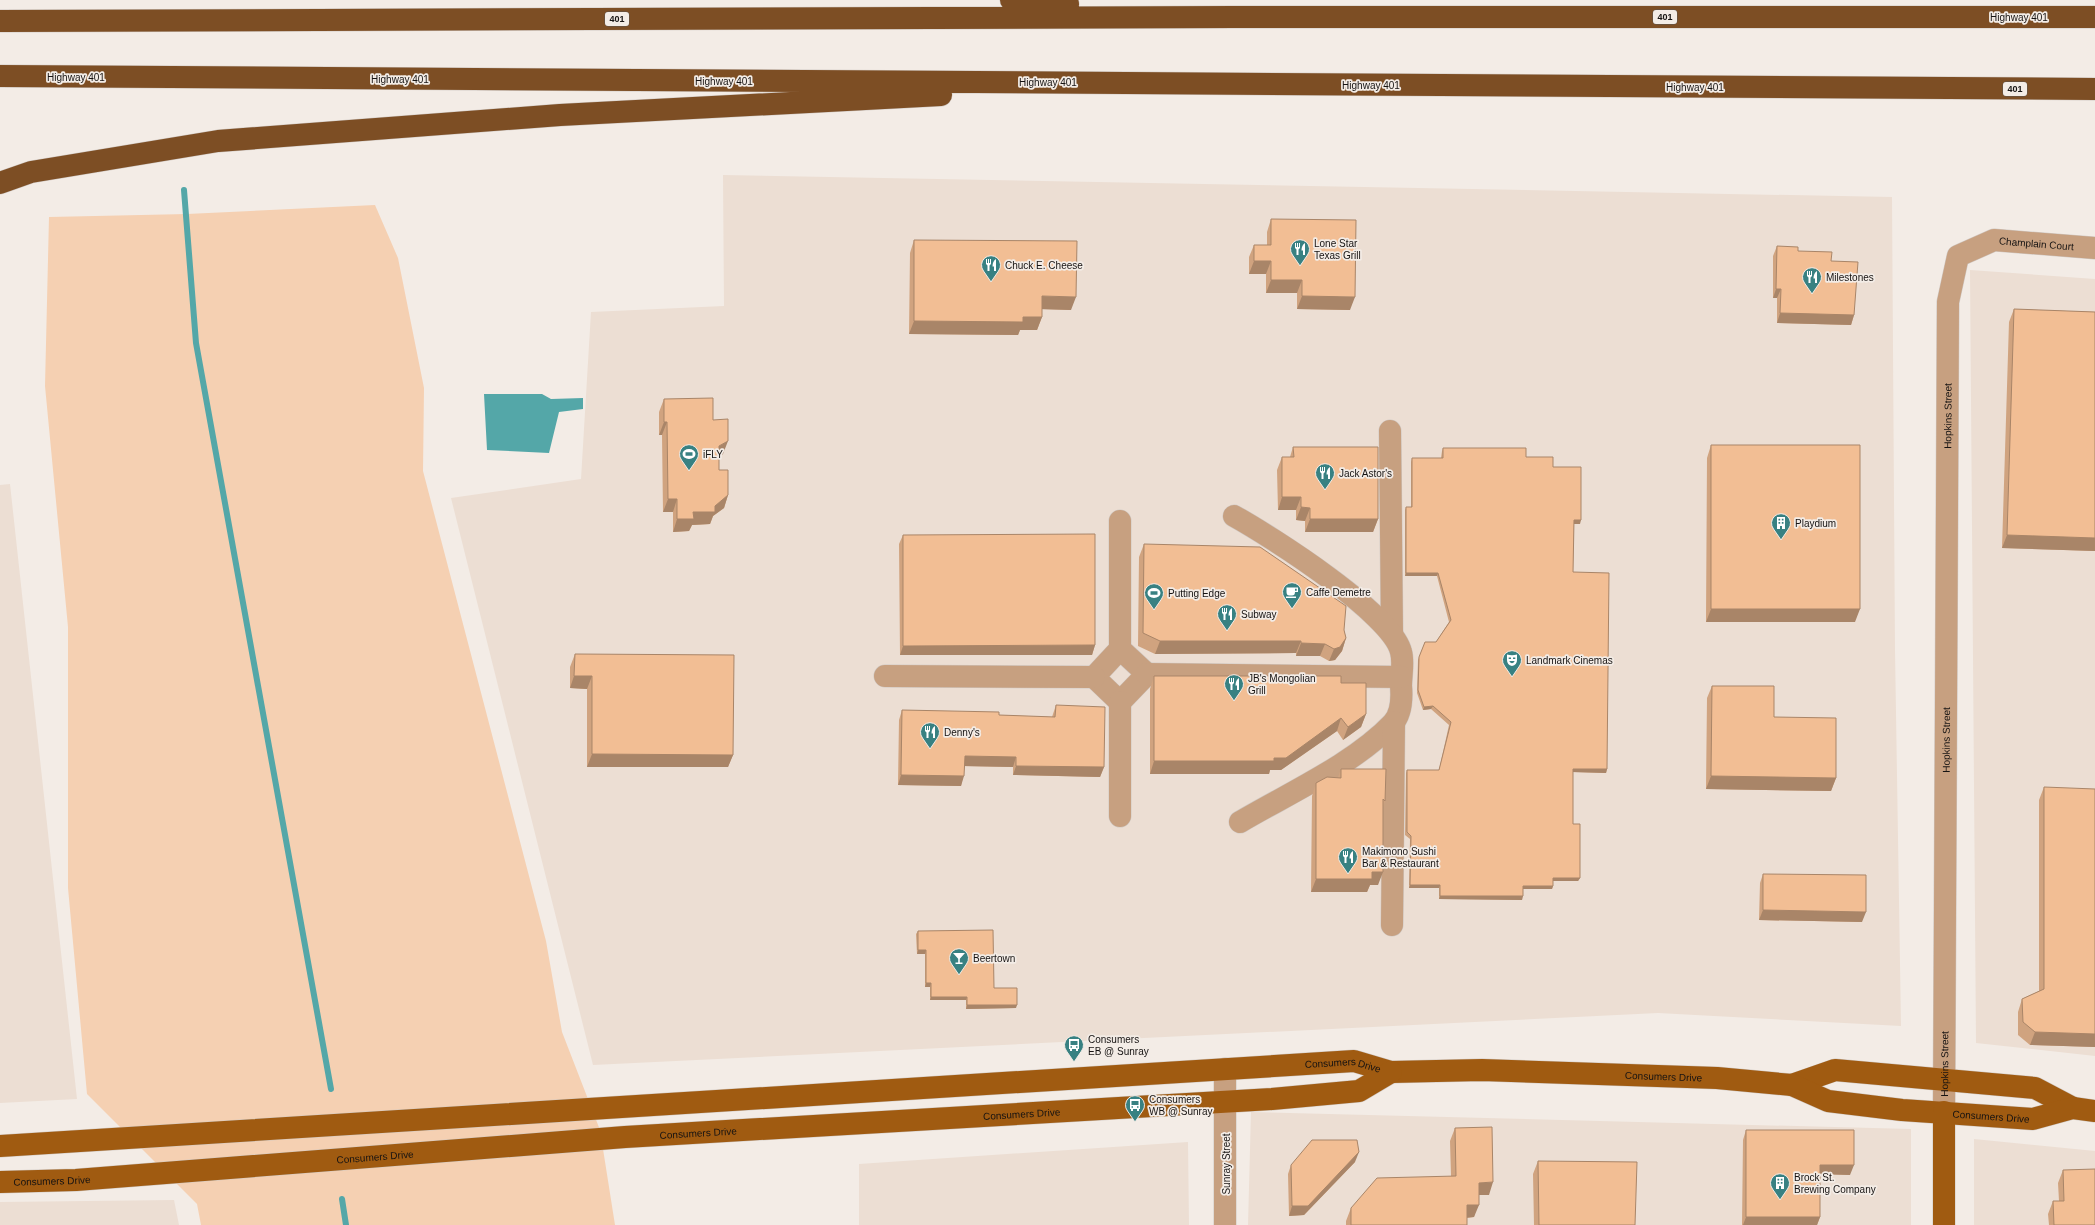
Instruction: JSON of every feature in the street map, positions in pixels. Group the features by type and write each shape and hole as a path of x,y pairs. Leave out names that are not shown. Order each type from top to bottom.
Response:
{"highway":[{"path":"1012,0 1235,17"},
{"name":"Highway 401","path":"0,21 1235,17 2095,17"},
{"name":"Highway 401","path":"0,76 2095,89"},
{"path":"0,182 31,172 218,141 560,115 880,99 1118,83"}],"main road":[{"name":"Consumers Drive","path":"0,1146 1354,1061 1391,1072 1482,1070 1717,1078 1792,1085 1828,1101 1902,1110 2033,1118 2073,1108 2095,1110"},
{"name":"Consumers Drive","path":"1792,1085 1835,1070 2035,1088 2073,1108"},
{"name":"Consumers Drive","path":"0,1182 76,1180 625,1137 1225,1102 1359,1091 1391,1072"},
{"name":"Hopkins Street","path":"1944,1112 1944,1225"}],"street":[{"name":"Champlain Court","path":"1958,256 1994,240 2095,248"},
{"name":"Hopkins Street","path":"1944,1112 1948,302 1958,256"},
{"path":"1390,431 1392,633"},
{"path":"1234,516 1276,540 1358,600 1392,633 1402,652 1402,704 1394,722 1392,925"},
{"path":"1094,677 1120,649 1120,520"},
{"path":"1120,649 1147,674 1401,678"},
{"path":"1120,816 1120,702 1147,674"},
{"path":"885,676 1094,677 1120,702"},
{"path":"1240,822 1351,758 1394,722"},
{"name":"Sunray Street","path":"1225,1069 1225,1225"}],"shaded area":[{"path":"723,175 1892,197 1895,650 1901,1026 1658,1013 593,1065 451,498 581,479 591,312 724,306"},
{"path":"375,205 398,258 424,388 423,471 546,941 562,1032 600,1130 615,1225 201,1225 197,1204 87,1094 68,888 68,627 45,386 49,217 187,214"},
{"path":"1970,270 2095,279 2095,1056 1976,1043"},
{"path":"10,484 77,1099 0,1103 0,485"},
{"path":"1251,1112 1911,1129 1911,1225 1248,1225"},
{"path":"1974,1139 2095,1151 2095,1225 1974,1225"},
{"path":"1188,1142 1189,1225 859,1225 859,1164"},
{"path":"174,1200 179,1225 0,1225 0,1202"}],"water":[{"path":"484,394 542,394 551,399 583,398 583,409 559,412 549,453 487,450"}],"building":[{"name":"Lone Star Texas Grill","path":"1271,219 1356,220 1355,297 1302,296 1302,280 1271,280 1271,261 1254,261 1254,245 1271,245"},
{"name":"Chuck E. Cheese","path":"914,240 1077,241 1076,297 1042,296 1042,317 1023,317 1023,322 914,321"},
{"name":"Milestones","path":"1777,246 1798,247 1798,251 1832,252 1831,261 1858,262 1854,315 1780,313 1781,289 1776,289"},
{"path":"2014,309 2095,312 2095,538 2007,535"},
{"name":"iFLY","path":"713,398 713,420 728,419 728,441 719,446 719,470 728,470 728,495 715,506 715,512 693,512 694,519 677,519 677,499 668,499 667,422 664,422 664,399"},
{"name":"Playdium","path":"1711,445 1860,445 1860,609 1711,609"},
{"name":"Jack Astor's","path":"1293,447 1378,447 1378,519 1310,519 1310,508 1301,507 1301,497 1282,497 1282,457 1294,457"},
{"name":"Landmark Cinemas","path":"1443,448 1526,448 1526,457 1553,457 1553,467 1581,467 1581,520 1574,520 1573,572 1609,573 1607,769 1573,769 1573,824 1580,824 1580,878 1553,878 1553,886 1523,886 1523,896 1440,896 1440,885 1410,885 1411,836 1407,832 1407,770 1439,770 1451,722 1433,706 1424,707 1418,690 1419,657 1425,642 1436,642 1451,620 1438,573 1406,573 1406,507 1412,507 1412,458 1443,458"},
{"path":"1095,534 1095,645 903,646 903,535"},
{"path":"1144,544 1260,547 1346,606 1344,630 1346,638 1340,647 1334,649 1325,644 1301,643 1301,641 1160,641 1143,633"},
{"path":"575,654 734,655 733,755 592,754 592,676 574,676"},
{"path":"1154,676 1341,676 1341,683 1366,683 1366,714 1348,727 1341,718 1286,758 1274,758 1274,761 1154,761"},
{"path":"1712,686 1774,686 1774,717 1836,718 1836,778 1711,776"},
{"path":"1056,705 1105,707 1104,767 1016,766 1016,757 965,756 964,776 901,775 902,710 999,712 999,715 1055,717"},
{"path":"1341,769 1386,769 1385,801 1383,799 1383,872 1372,872 1372,879 1316,879 1316,783 1327,777 1341,778"},
{"path":"2044,787 2095,789 2095,1034 2035,1032 2023,1022 2022,999 2044,989"},
{"path":"1763,874 1866,875 1866,912 1763,910"},
{"name":"Beertown","path":"993,930 994,988 1017,988 1017,1005 967,1005 967,997 931,997 931,983 926,983 926,950 918,950 918,931"},
{"path":"1492,1127 1493,1182 1479,1183 1479,1205 1467,1205 1467,1225 1351,1225 1351,1208 1377,1178 1456,1176 1455,1128"},
{"name":"Brock St. Brewing Company","path":"1746,1130 1854,1130 1854,1165 1820,1165 1820,1217 1746,1217"},
{"path":"1312,1140 1357,1140 1359,1152 1308,1206 1292,1206 1291,1165"},
{"path":"1538,1161 1637,1162 1635,1225 1539,1225"},
{"path":"2095,1169 2095,1225 2054,1225 2053,1201 2064,1201 2063,1170"}],"waterway":[{"path":"184,190 196,343 331,1089"},
{"path":"342,1199 346,1225"}],"place":[{"name":"Lone Star Texas Grill","path":"1300,266"},
{"name":"Chuck E. Cheese","path":"991,282"},
{"name":"Milestones","path":"1812,294"},
{"name":"iFLY","path":"689,471"},
{"name":"Jack Astor's","path":"1325,490"},
{"name":"Playdium","path":"1781,540"},
{"name":"Caffe Demetre","path":"1292,609"},
{"name":"Putting Edge","path":"1154,610"},
{"name":"Subway","path":"1227,631"},
{"name":"Landmark Cinemas","path":"1512,677"},
{"name":"JB's Mongolian Grill","path":"1234,701"},
{"name":"Denny's","path":"930,749"},
{"name":"Makimono Sushi Bar & Restaurant","path":"1348,874"},
{"name":"Beertown","path":"959,975"},
{"name":"Consumers EB @ Sunray","path":"1074,1062"},
{"name":"Consumers WB @ Sunray","path":"1135,1122"},
{"name":"Brock St. Brewing Company","path":"1780,1200"}]}
